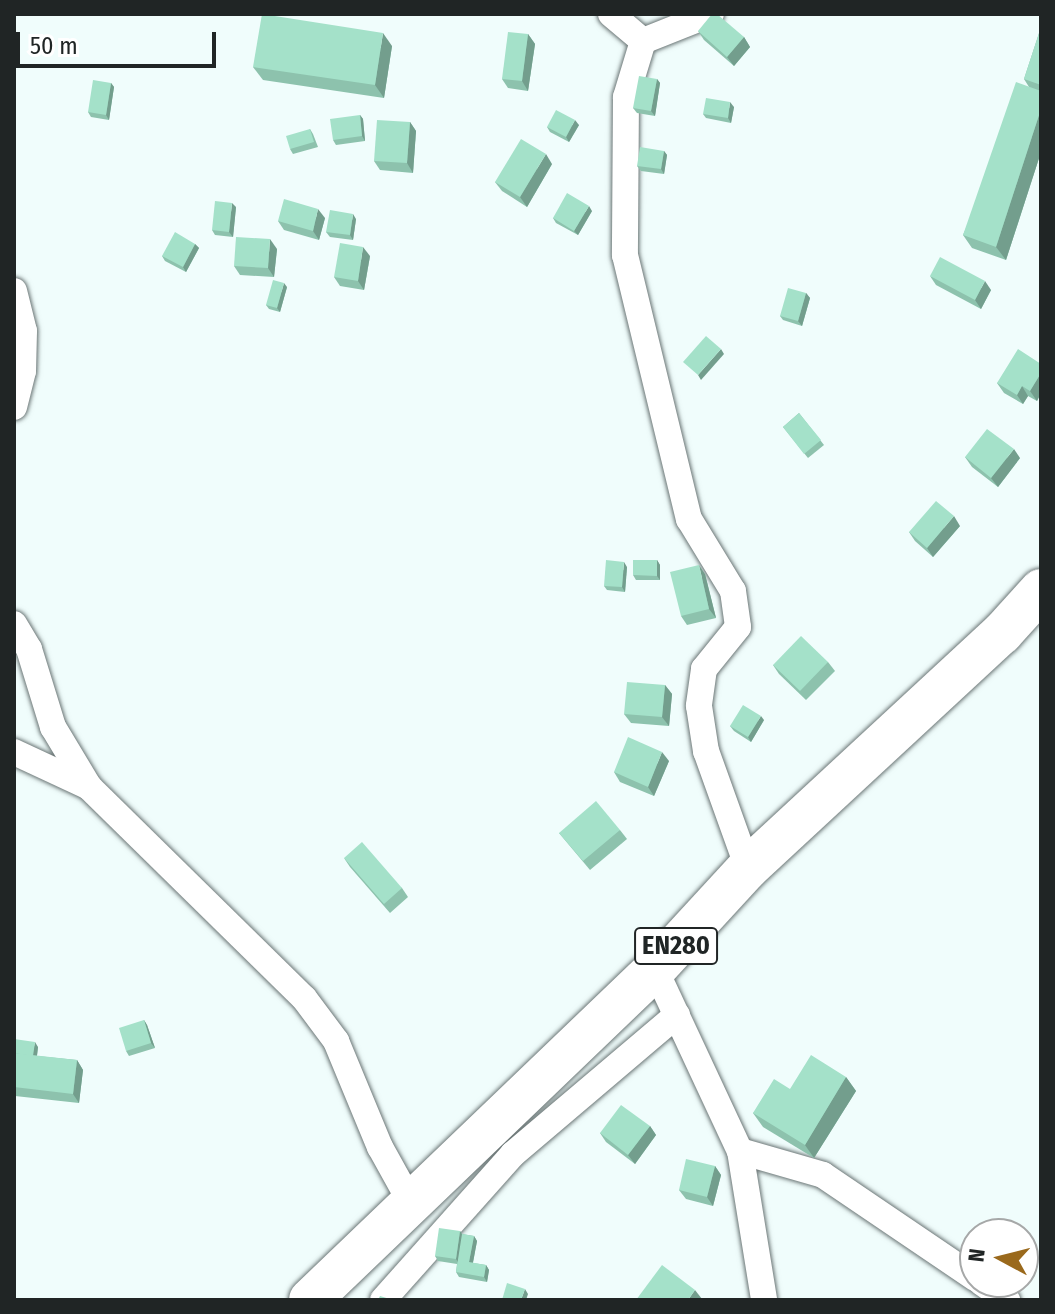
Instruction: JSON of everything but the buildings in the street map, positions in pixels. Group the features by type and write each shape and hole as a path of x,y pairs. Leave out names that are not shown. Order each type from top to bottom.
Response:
{"main road":[{"name":"EN280","path":"310,1300 655,969 748,868 1002,633 1041,590"}],"street":[{"path":"611,14 643,41"},
{"path":"698,16 643,41 626,97 625,255 689,519 733,591 738,627 704,669 699,706 706,751 748,868"},
{"path":"14,291 24,331 23,371 14,407"},
{"path":"14,624 29,649 53,727 89,787 304,998 336,1041 380,1147 411,1203"},
{"path":"14,752 89,787"},
{"path":"655,969 740,1151 764,1300"},
{"path":"383,1300 513,1154 677,1015"},
{"path":"740,1151 823,1175 959,1267"}]}
